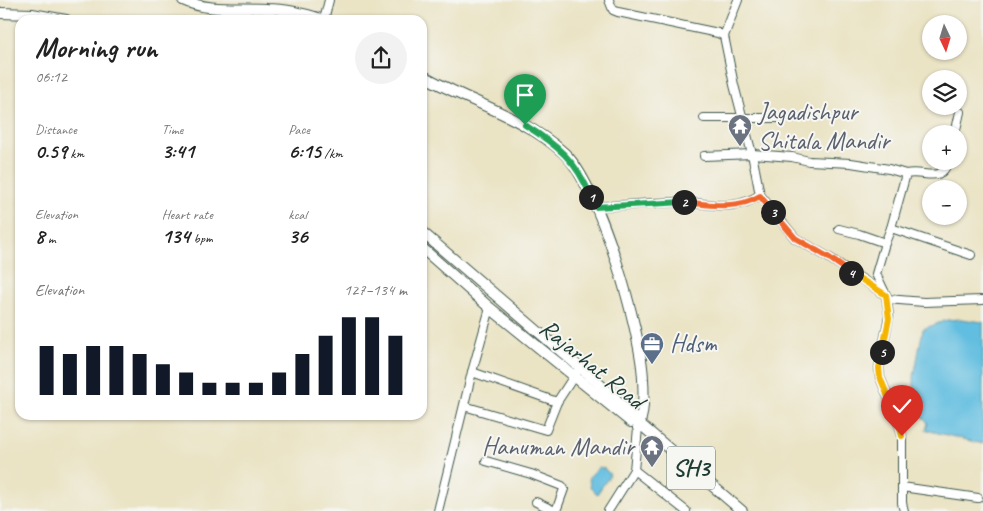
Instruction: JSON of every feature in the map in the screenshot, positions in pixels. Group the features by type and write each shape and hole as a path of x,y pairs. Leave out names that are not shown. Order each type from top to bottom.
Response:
{"main road":[{"path":"183,0 209,7 286,10 305,15"},
{"path":"0,13 38,15"},
{"path":"0,20 15,21"},
{"name":"SH3","path":"427,77 512,118 548,140 567,155 579,171 607,236 622,283 636,338 643,378 639,426"},
{"path":"427,237 576,371 612,394 639,426"},
{"name":"Rajarhat Road","path":"427,252 490,308 576,371"},
{"name":"Rajarhat Road","path":"639,426 736,511"},
{"name":"Rajarhat Road","path":"639,426 742,511"}],"street":[{"path":"325,15 329,0"},
{"path":"609,0 613,10 618,12 718,33 724,36"},
{"path":"738,0 724,36 760,196 795,238 828,257 887,297 924,302 983,300"},
{"path":"704,118 779,118"},
{"path":"704,156 752,154 809,161 851,163 889,169 906,174 940,174 945,170"},
{"path":"904,511 902,436 880,377 879,368 889,319 887,297 876,274 906,174"},
{"path":"595,207 674,202 718,206 750,202 760,196"},
{"path":"891,228 970,255"},
{"path":"839,229 885,243"},
{"path":"438,511 472,372 490,308"},
{"path":"464,406 546,430 557,402 576,371"},
{"path":"472,372 557,402"},
{"path":"608,511 634,470 639,426"},
{"path":"486,461 531,474 562,486 564,489 555,511 536,502"},
{"path":"634,470 686,511"},
{"path":"902,487 978,498"}],"water":[{"path":"961,319 983,322 983,444 926,430 928,423 914,408 914,376 923,329 947,320"},
{"path":"599,467 605,469 610,475 597,494 590,487 589,477"}],"place":[{"name":"Jagadishpur Shitala Mandir","path":"740,147"},
{"name":"Hdsm","path":"652,365"},
{"name":"Hanuman Mandir","path":"652,468"}],"route":[{"path":"525,125 567,155 586,183 595,207 674,202 718,206 750,202 760,196 782,224 801,243 828,257 886,295 889,319 879,368 880,377 902,436"}]}
